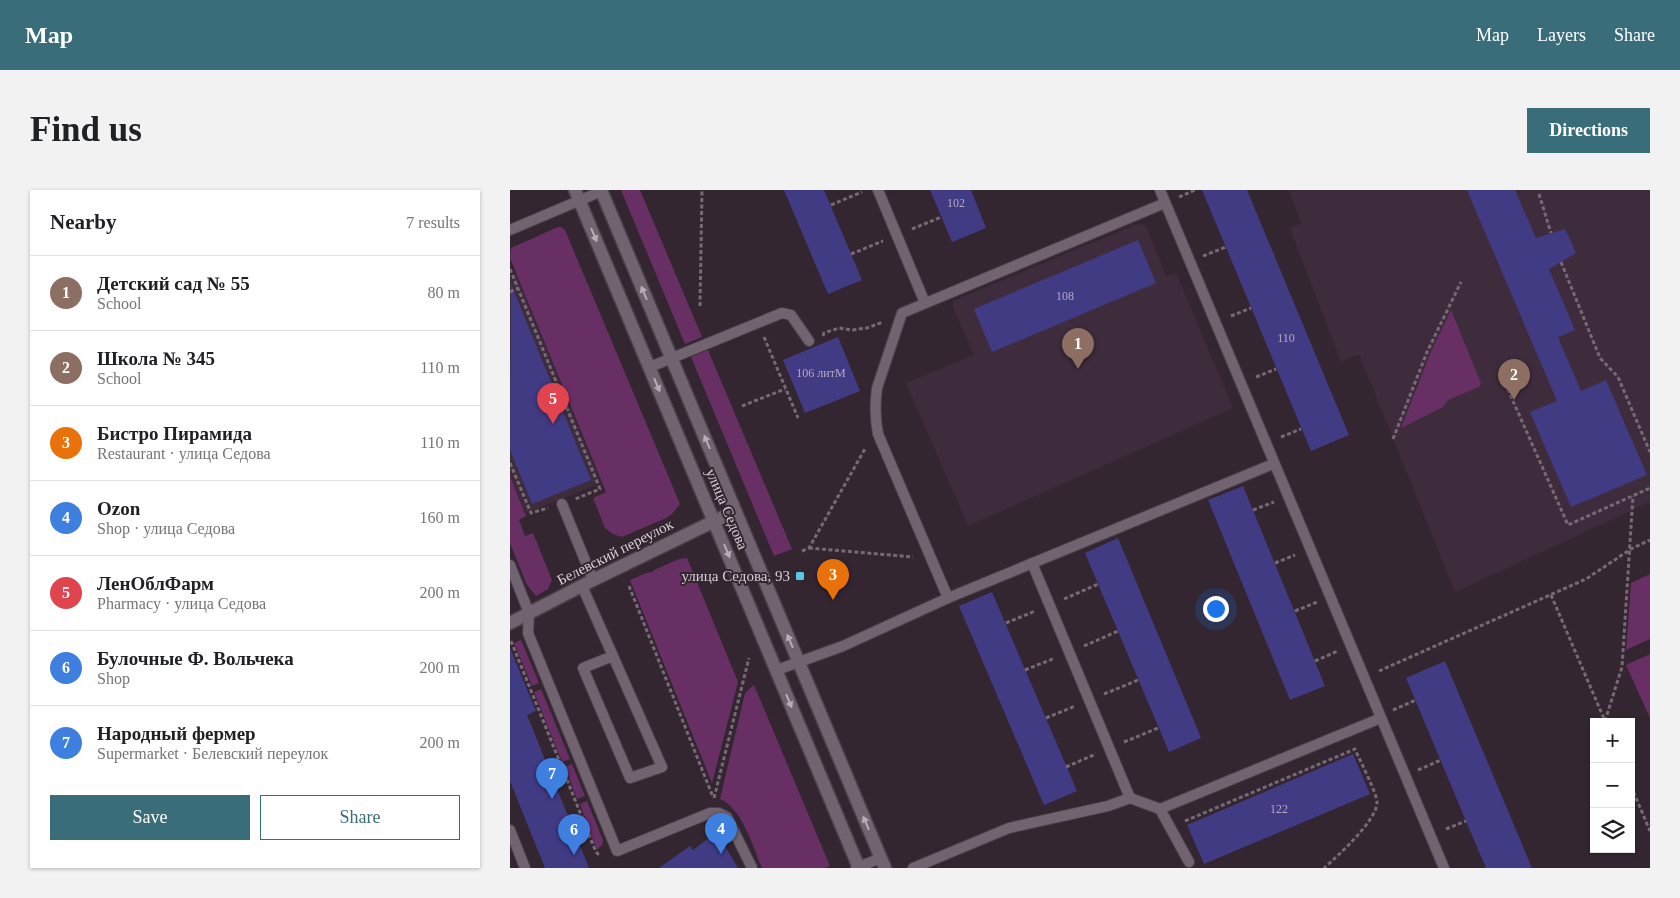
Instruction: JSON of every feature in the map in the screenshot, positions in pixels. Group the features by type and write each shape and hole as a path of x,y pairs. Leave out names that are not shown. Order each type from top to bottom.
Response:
{"main road":[{"name":"улица Седова","path":"602,191 883,863"},
{"name":"улица Седова","path":"577,195 858,868"},
{"name":"Белевский переулок","path":"510,623 735,511"}],"lane":[{"path":"878,190 925,303"},
{"path":"1160,190 1273,464 1352,646 1444,868"},
{"path":"510,230 577,195 602,191"},
{"path":"948,598 878,434 875,399 877,388 902,313 1165,203"},
{"path":"650,367 782,313 791,315 809,341"},
{"path":"776,670 843,646 948,598 1273,464"},
{"path":"562,504 613,656 662,767 630,778 583,668 613,656"},
{"path":"1032,563 1130,798"},
{"path":"510,566 529,613 528,633 617,851 710,813 719,813 727,818 752,868"},
{"path":"1160,809 1381,718"},
{"path":"913,868 1010,828 1108,806 1130,798 1160,809 1190,862"},
{"path":"510,832 525,868"},
{"path":"858,868 883,863"}],"path":[{"path":"700,306 702,190"},
{"path":"830,205 868,190"},
{"path":"1539,194 1551,234"},
{"path":"1190,262 1226,247"},
{"path":"1561,262 1600,358 1618,377 1650,452"},
{"path":"510,269 600,489 562,504 531,513 510,463"},
{"path":"1393,439 1426,352 1462,282"},
{"path":"510,292 518,288"},
{"path":"1215,322 1251,308"},
{"path":"809,341 816,337 821,342 824,340 824,333 839,328 852,330 867,328 902,313"},
{"path":"771,355 798,418"},
{"path":"1240,384 1276,369"},
{"path":"1505,383 1568,525 1650,488"},
{"path":"742,406 785,389"},
{"path":"1265,444 1301,429"},
{"path":"809,548 870,439 878,434"},
{"path":"1606,718 1622,667 1633,496"},
{"path":"1253,510 1288,497"},
{"path":"1365,678 1586,579 1631,549 1650,540"},
{"path":"802,551 809,548 931,558"},
{"path":"1275,563 1310,548"},
{"path":"629,586 714,798"},
{"path":"1551,594 1603,718"},
{"path":"1295,611 1330,596"},
{"path":"511,642 596,852 604,860"},
{"path":"1315,661 1352,646"},
{"path":"710,813 749,658"},
{"path":"1381,718 1386,713 1416,700"},
{"path":"1170,827 1355,749 1378,801 1375,811 1364,826 1341,853 1324,868"},
{"path":"1405,776 1441,760"},
{"path":"1635,795 1650,831"},
{"path":"1430,836 1466,821"}],"shaded area":[{"path":"621,190 640,190 702,337 685,344"},
{"path":"1289,190 1650,190 1650,502 1455,592 1359,354 1341,362 1290,228 1301,223"},
{"path":"1137,224 1146,226 1166,276 1176,273 1233,408 968,526 906,383 974,355 954,310 953,301"},
{"path":"558,227 565,230 680,504 666,518 622,537 613,534 605,528 593,498 606,492 510,258 511,248"},
{"path":"516,274 601,483 526,513 510,475 510,276"},
{"path":"1451,310 1481,383 1479,387 1448,400 1443,407 1401,428 1430,354"},
{"path":"708,350 792,549 774,556 691,357"},
{"path":"510,476 526,516 519,520 525,536 533,533 552,580 548,589 536,596 527,585 510,543"},
{"path":"687,558 738,682 712,783 630,580 679,559"},
{"path":"1650,574 1650,639 1626,650 1631,583"},
{"path":"521,640 539,683 532,686 514,643"},
{"path":"1650,654 1650,718 1626,665"},
{"path":"754,685 830,866 825,868 762,868 741,819 728,804 720,799 745,693"},
{"path":"541,689 570,759 562,762 534,692"},
{"path":"572,764 585,796 577,799 565,767"},
{"path":"587,801 603,840 602,845 597,850 580,804"}],"building":[{"path":"784,190 824,190 862,280 828,294"},
{"path":"930,190 971,190 986,228 952,242"},
{"path":"1202,190 1247,190 1349,435 1311,451"},
{"path":"1467,190 1515,190 1536,238 1565,229 1576,253 1549,269 1575,330 1558,337 1581,391 1606,380 1647,475 1571,507 1530,412 1557,401"},
{"path":"1138,240 1156,283 992,352 974,309"},
{"path":"511,284 591,480 532,504 510,450"},
{"path":"838,337 860,391 805,413 783,360"},
{"path":"1243,486 1325,686 1290,700 1208,500"},
{"path":"1118,538 1201,738 1169,752 1085,553"},
{"path":"992,592 1077,791 1044,805 959,606"},
{"path":"510,648 536,711 527,715 589,868 545,868 510,781"},
{"path":"1445,661 1532,868 1486,868 1466,821 1406,678"},
{"path":"1353,754 1370,794 1204,864 1187,825"},
{"path":"709,838 712,843 720,838 738,868 659,868 690,846 693,850"}],"place":[{"name":"Детский сад № 55","path":"1078,369"},
{"name":"Школа № 345","path":"1514,400"},
{"name":"ЛенОблФарм","path":"553,424"},
{"name":"улица Седова, 93","path":"800,576"},
{"name":"Бистро Пирамида","path":"833,600"},
{"name":"Народный фермер","path":"552,799"},
{"name":"Ozon","path":"721,854"},
{"name":"Булочные Ф. Вольчека","path":"574,855"}]}
